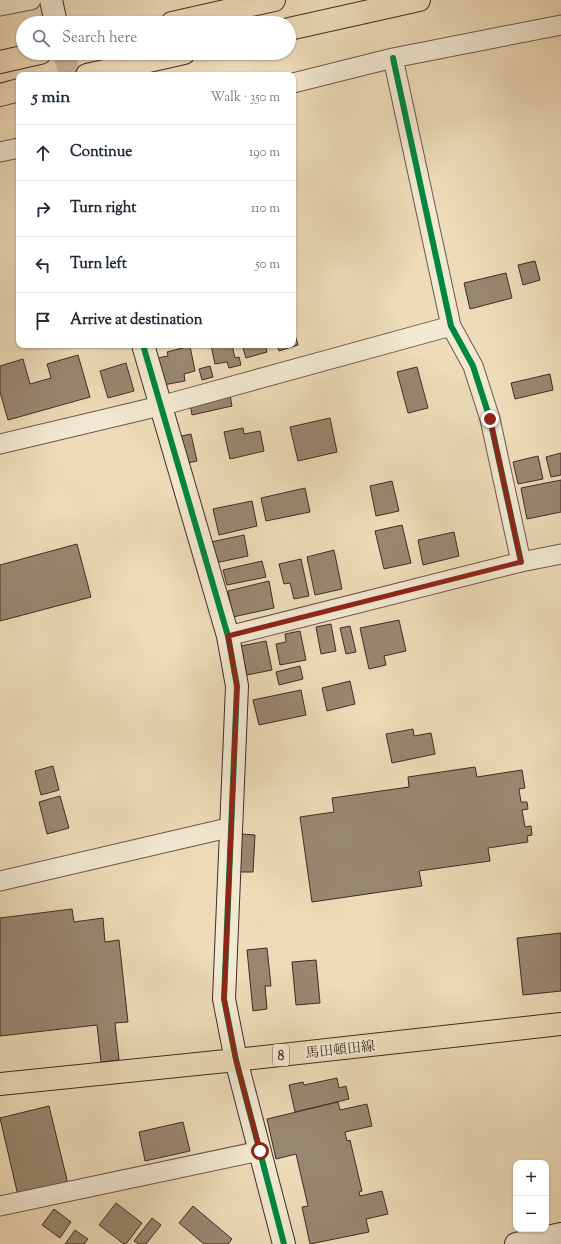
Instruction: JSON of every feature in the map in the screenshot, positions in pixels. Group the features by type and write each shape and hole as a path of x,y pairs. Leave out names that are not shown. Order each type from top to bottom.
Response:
{"main road":[{"path":"203,16 274,0"},
{"path":"296,27 419,0"},
{"path":"0,62 16,58"},
{"path":"100,72 153,60"},
{"path":"0,95 16,91"},
{"name":"馬田頓田線","path":"0,1084 236,1060 561,1024"}],"street":[{"path":"0,6 31,0"},
{"path":"296,82 393,58 561,25"},
{"path":"393,58 451,326 473,366 490,419 521,562"},
{"path":"0,152 16,149"},
{"path":"0,444 160,406 451,326"},
{"path":"144,348 228,636 237,686 224,999 236,1060 284,1244"},
{"path":"228,636 521,562 561,554"},
{"path":"0,881 232,827"},
{"path":"0,1206 260,1151"},
{"path":"516,1244 556,1238"}],"building":[{"path":"535,261 540,280 523,285 518,265"},
{"path":"506,273 512,298 470,309 464,283"},
{"path":"182,348 190,348 195,371 184,374 185,381 163,385 157,358 168,356 167,352"},
{"path":"212,348 233,348 235,358 239,357 241,365 229,368 227,362 215,364"},
{"path":"243,348 266,348 267,352 246,358"},
{"path":"278,348 288,348 279,351"},
{"path":"78,355 90,397 8,420 0,392 0,366 23,359 30,384 51,378 47,364"},
{"path":"126,363 134,391 108,398 100,371"},
{"path":"210,366 213,377 202,380 199,369"},
{"path":"417,367 428,408 408,413 397,372"},
{"path":"550,374 553,390 515,399 511,383"},
{"path":"229,390 232,406 192,415 189,399"},
{"path":"330,418 337,452 298,461 290,427"},
{"path":"243,428 244,434 260,431 264,451 230,459 224,432"},
{"path":"191,434 197,461 183,464 177,437"},
{"path":"561,453 561,475 551,477 546,457"},
{"path":"538,456 543,479 518,484 513,462"},
{"path":"561,480 561,512 527,519 521,488"},
{"path":"392,481 399,511 376,516 370,486"},
{"path":"305,488 310,512 266,521 261,498"},
{"path":"252,501 257,526 219,535 213,509"},
{"path":"402,525 411,563 384,569 375,531"},
{"path":"454,532 459,556 423,565 418,540"},
{"path":"244,535 248,556 215,563 211,542"},
{"path":"77,544 91,597 0,621 0,565"},
{"path":"334,550 342,589 315,595 307,557"},
{"path":"301,559 309,596 294,599 290,583 284,584 279,564"},
{"path":"262,561 266,577 227,585 223,570"},
{"path":"269,581 274,608 233,617 228,591"},
{"path":"399,620 406,651 384,656 386,665 369,669 360,628"},
{"path":"331,624 336,651 321,654 316,627"},
{"path":"350,626 356,652 346,654 340,628"},
{"path":"300,631 306,660 280,665 276,644 286,642 285,634"},
{"path":"266,641 272,670 247,675 241,646"},
{"path":"300,666 303,679 279,685 276,672"},
{"path":"350,681 355,704 327,711 322,688"},
{"path":"301,690 306,715 259,725 253,700"},
{"path":"413,729 414,736 431,733 435,754 392,763 386,734"},
{"path":"53,766 59,790 41,795 35,771"},
{"path":"475,767 477,777 522,770 525,788 519,789 521,802 527,802 528,809 522,810 525,827 531,826 532,835 527,836 528,842 488,848 490,861 419,871 422,886 312,902 300,817 334,812 332,798 409,787 408,777"},
{"path":"60,796 69,828 47,834 39,802"},
{"path":"241,834 255,835 253,872 240,872"},
{"path":"72,909 74,922 103,918 105,942 119,940 128,1022 115,1023 119,1060 101,1062 97,1025 0,1036 0,918"},
{"path":"561,933 561,991 523,995 517,938"},
{"path":"267,948 271,986 265,986 267,1009 253,1011 247,950"},
{"path":"316,960 320,1003 296,1005 292,962"},
{"path":"337,1078 339,1088 346,1086 349,1099 295,1112 289,1085 303,1082 304,1085"},
{"path":"338,1102 340,1110 367,1104 372,1126 345,1132 347,1141 350,1140 362,1191 359,1192 360,1196 382,1191 388,1214 366,1219 369,1232 310,1244 302,1207 308,1206 296,1154 276,1159 267,1119"},
{"path":"49,1106 69,1188 19,1200 0,1118"},
{"path":"183,1122 190,1151 145,1161 139,1132"},
{"path":"116,1203 142,1223 126,1244 99,1225"},
{"path":"193,1206 232,1239 228,1244 204,1244 179,1223"},
{"path":"54,1209 71,1222 60,1238 42,1225"},
{"path":"152,1218 161,1225 146,1244 139,1244 134,1241"},
{"path":"75,1230 88,1239 84,1244 65,1244"}],"tunnel":[{"path":"66,60 69,72"}],"cycle path":[{"path":"393,58 451,326 473,366 490,419 521,562"},
{"path":"144,348 228,636 237,686 224,999 236,1060 284,1244"}],"route":[{"path":"260,1151 236,1060 224,999 237,686 228,636 521,562 490,419"}]}
